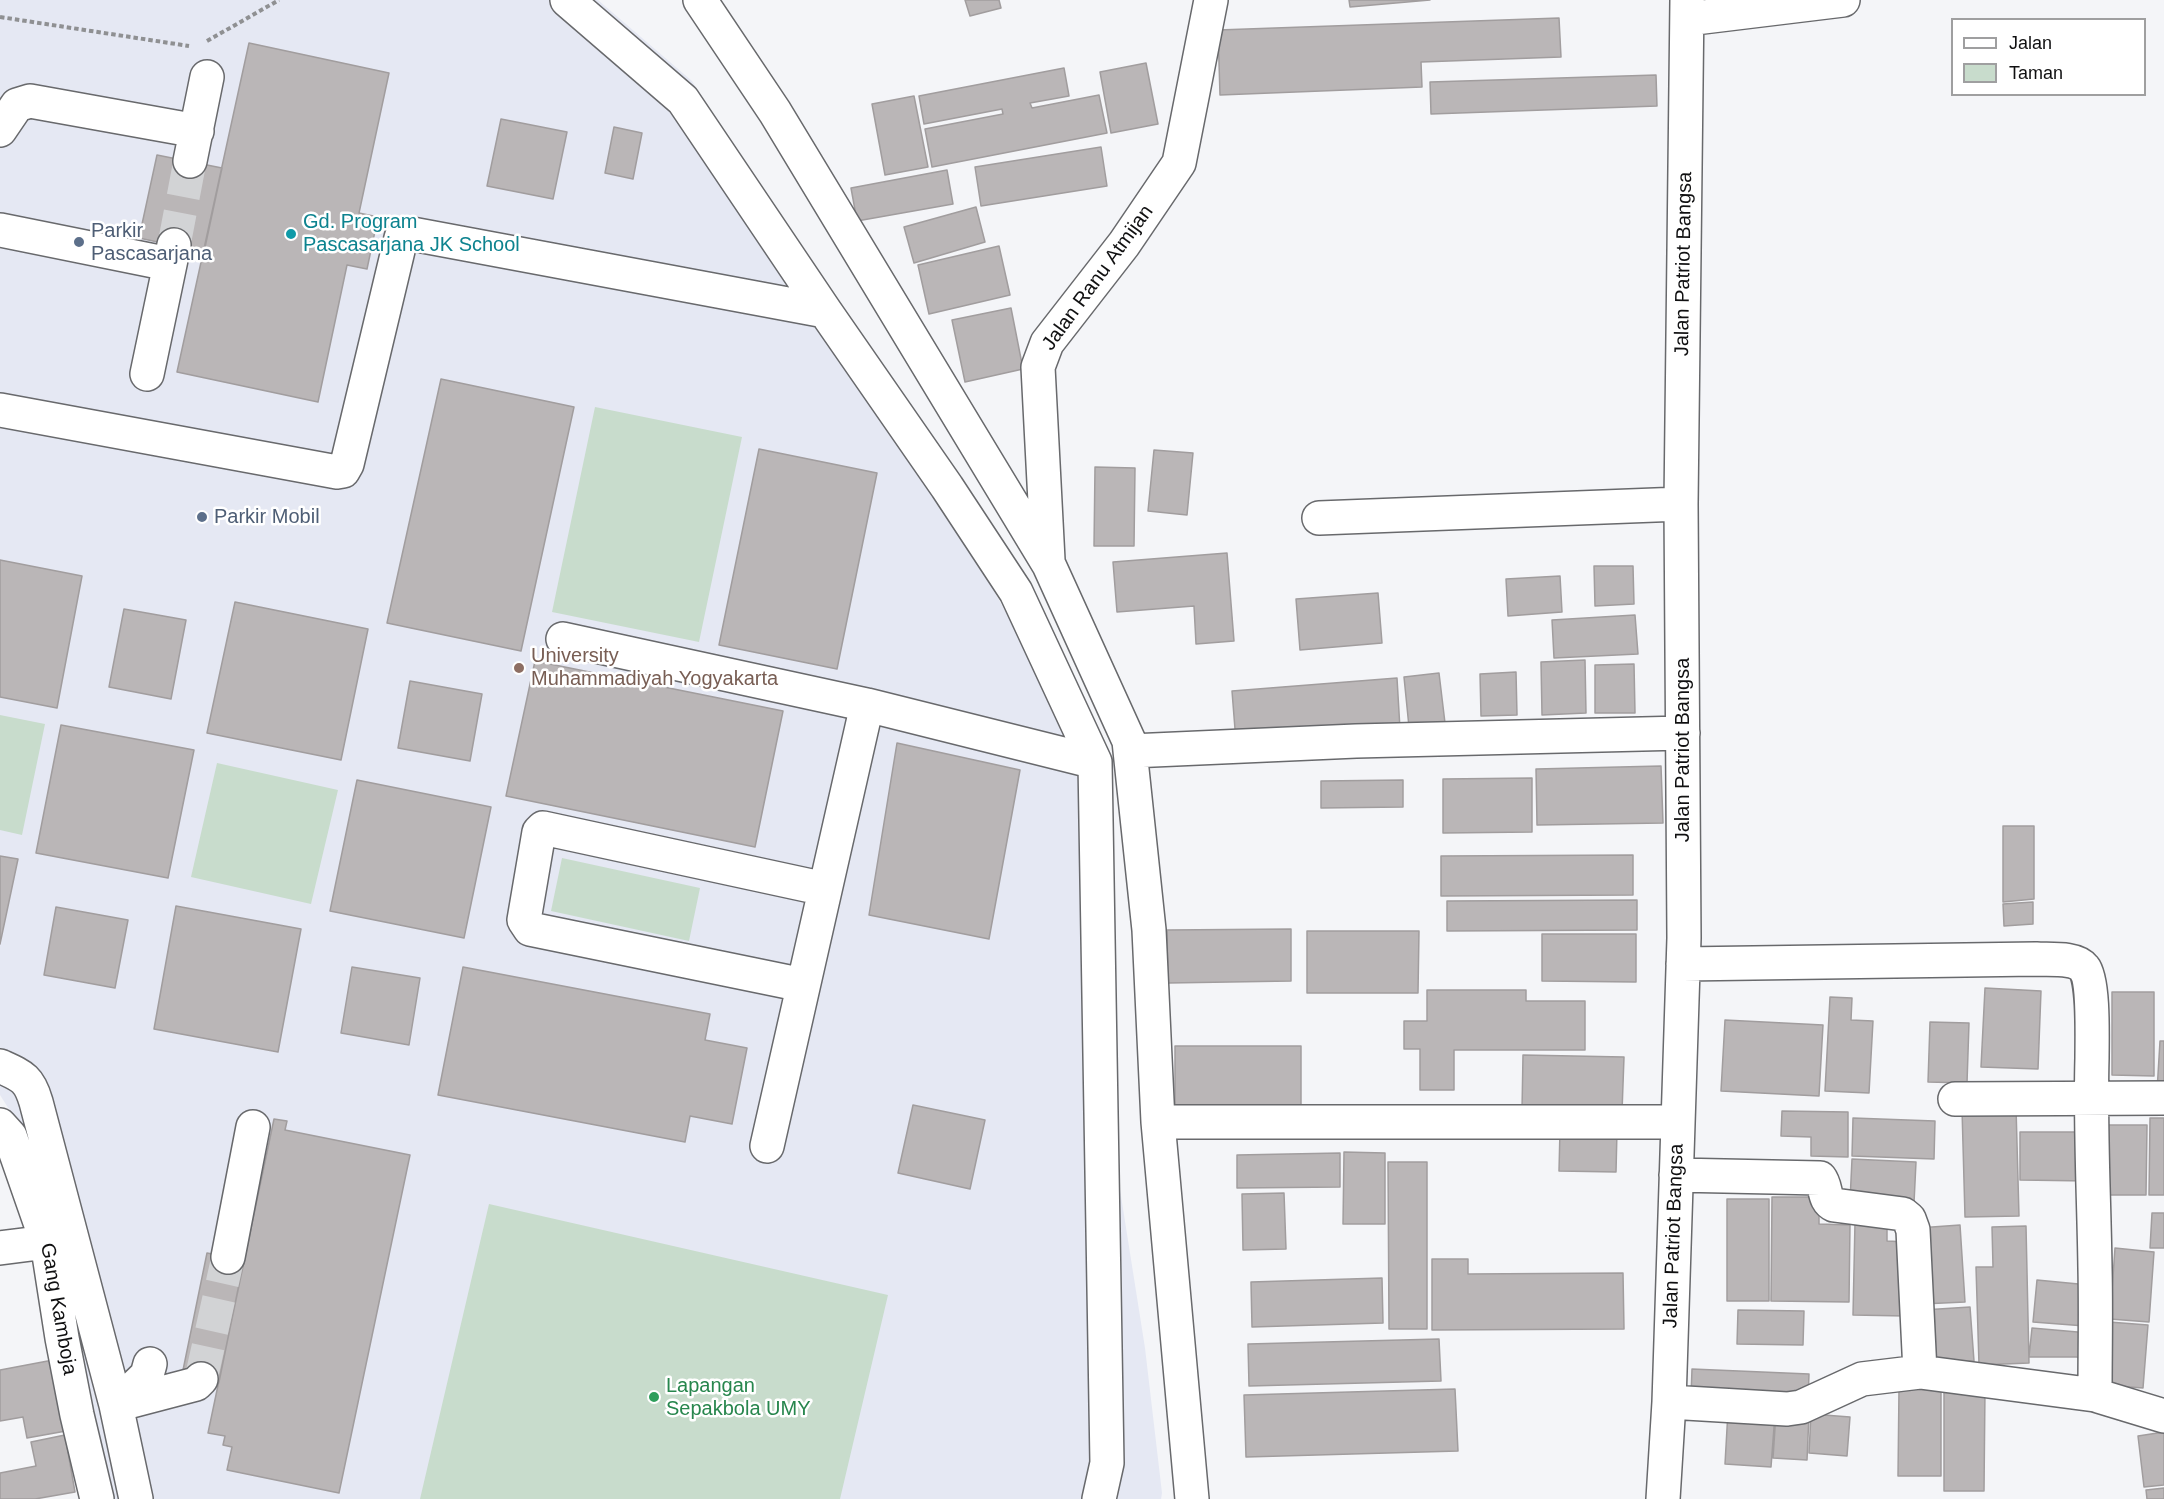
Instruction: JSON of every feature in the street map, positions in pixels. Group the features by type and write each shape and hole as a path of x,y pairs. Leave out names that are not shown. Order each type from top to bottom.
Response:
{"street":[{"path":"567,0 683,100 1016,592 1095,762 1107,1463 1099,1499"},
{"path":"700,0 775,112 1049,565 1129,741 1149,930 1158,1122 1192,1499"},
{"name":"Jalan Ranu Atmijan","path":"1049,565 1038,367 1047,343 1124,244 1179,163 1211,0"},
{"path":"1687,9 1843,0"},
{"name":"Jalan Patriot Bangsa","path":"1663,1499 1669,1402 1683,964 1681,504 1687,9"},
{"path":"0,130 17,105 30,101 194,146 207,77"},
{"path":"0,230 172,254 147,374"},
{"path":"0,410 337,472 343,471 347,464 401,238 412,234 825,311"},
{"path":"1319,518 1681,504"},
{"path":"563,639 867,705 1095,762"},
{"path":"767,1146 867,705"},
{"path":"1131,751 1356,741 1683,733"},
{"path":"803,985 530,928 524,920 539,832 543,828 825,889"},
{"path":"1683,964 2036,958 2082,965 2086,970 2090,986 2092,1037 2091,1098 2096,1271 2095,1395"},
{"path":"0,1066 25,1078 32,1088 116,1405 136,1499"},
{"path":"1955,1099 2164,1098"},
{"path":"1158,1122 1677,1122"},
{"name":"Gang Kamboja","path":"0,1125 10,1136 47,1242 62,1338 97,1499"},
{"path":"228,1257 253,1127"},
{"path":"1676,1175 1820,1178 1827,1199 1834,1205 1903,1214 1910,1219 1913,1230 1920,1372"},
{"path":"0,1248 47,1242"},
{"path":"116,1405 147,1375 150,1364"},
{"path":"1669,1402 1786,1409 1801,1407 1862,1379 1920,1372 2095,1395 2164,1416"},
{"path":"116,1405 196,1384 201,1379"}],"path":[{"path":"0,17 196,46 279,0"}],"shaded area":[{"name":"University Muhammadiyah Yogyakarta","path":"0,0 598,0 692,81 838,311 1087,758 1115,1158 1145,1348 1161,1499 108,1499 24,1133 0,1095"}],"green space":[{"path":"595,407 742,437 699,642 552,612"},
{"path":"0,715 45,724 22,835 0,830"},
{"path":"217,763 338,790 311,904 191,877"},
{"path":"562,858 700,888 689,941 551,911"},
{"name":"Lapangan Sepakbola UMY","path":"489,1204 888,1295 840,1499 420,1499"}],"building":[{"path":"965,0 999,0 1001,8 970,16"},
{"path":"1349,0 1430,0 1350,7"},
{"path":"1559,18 1561,57 1421,62 1422,87 1220,95 1218,30"},
{"name":"Gd. Program Pascasarjana JK School","path":"249,43 389,73 359,213 378,217 367,269 347,265 318,402 177,372"},
{"path":"1146,63 1158,124 1111,133 1100,72"},
{"path":"1064,68 1069,96 1030,103 1032,108 1099,95 1107,133 932,167 925,129 1003,114 1002,109 924,124 919,96"},
{"path":"1656,75 1657,106 1431,114 1430,82"},
{"path":"914,96 928,167 885,175 872,104"},
{"path":"501,119 567,132 553,199 487,186"},
{"path":"614,127 642,133 633,179 605,173"},
{"path":"1101,147 1107,186 981,206 975,167"},
{"path":"157,155 222,168 204,252 139,238"},
{"path":"947,170 953,204 857,221 851,188"},
{"path":"976,207 985,242 914,263 904,227"},
{"path":"999,246 1010,295 929,314 918,265"},
{"path":"1011,308 1023,369 965,382 952,320"},
{"path":"441,379 574,407 521,651 387,623"},
{"path":"759,449 877,473 837,669 719,645"},
{"path":"1154,450 1193,453 1187,515 1148,511"},
{"path":"1095,467 1135,468 1134,546 1094,546"},
{"path":"1227,553 1234,641 1196,644 1194,606 1117,612 1113,562"},
{"path":"0,560 82,576 57,708 0,697"},
{"path":"1594,566 1633,566 1634,604 1595,606"},
{"path":"1560,576 1562,612 1508,616 1506,579"},
{"path":"1378,593 1382,643 1300,650 1296,599"},
{"path":"235,602 368,629 341,760 207,733"},
{"path":"124,609 186,620 171,699 109,687"},
{"path":"1635,615 1638,654 1554,658 1552,620"},
{"path":"1585,660 1586,713 1542,715 1541,662"},
{"path":"535,661 783,711 755,847 506,796"},
{"path":"1634,664 1635,713 1595,713 1595,665"},
{"path":"1516,672 1517,715 1481,716 1480,674"},
{"path":"1439,673 1445,723 1409,727 1404,677"},
{"path":"1397,678 1400,729 1236,742 1232,691"},
{"path":"410,681 482,694 470,761 398,748"},
{"path":"61,725 194,750 168,878 36,853"},
{"path":"897,743 1020,770 989,939 869,915"},
{"path":"1661,766 1663,823 1537,825 1536,769"},
{"path":"1532,778 1532,832 1443,833 1443,779"},
{"path":"357,780 491,807 464,938 330,911"},
{"path":"1403,780 1403,807 1321,808 1321,781"},
{"path":"2003,826 2034,826 2034,899 2003,902"},
{"path":"1633,855 1633,895 1441,896 1441,856"},
{"path":"0,856 18,859 0,944"},
{"path":"1637,900 1637,930 1447,931 1447,901"},
{"path":"2033,902 2033,924 2004,926 2003,904"},
{"path":"176,906 301,929 278,1052 154,1029"},
{"path":"56,907 128,920 115,988 44,975"},
{"path":"1291,929 1291,981 1168,983 1167,930"},
{"path":"1307,931 1419,931 1418,993 1307,993"},
{"path":"1542,934 1636,934 1636,982 1542,981"},
{"path":"352,967 420,978 409,1045 341,1033"},
{"path":"463,967 710,1014 705,1040 747,1048 732,1124 690,1116 685,1142 438,1095"},
{"path":"1985,988 2041,991 2038,1069 1981,1067"},
{"path":"1427,990 1526,990 1526,1001 1585,1001 1585,1050 1454,1050 1454,1090 1420,1090 1420,1049 1404,1049 1404,1021 1427,1021"},
{"path":"2112,992 2154,992 2154,1076 2112,1075"},
{"path":"1830,997 1852,998 1851,1020 1873,1021 1869,1093 1825,1091"},
{"path":"1725,1020 1823,1025 1819,1096 1721,1091"},
{"path":"1930,1022 1969,1023 1967,1083 1928,1082"},
{"path":"2160,1041 2164,1041 2164,1091 2157,1091"},
{"path":"1175,1046 1301,1046 1301,1107 1175,1108"},
{"path":"1523,1055 1624,1057 1622,1112 1522,1110"},
{"path":"913,1105 985,1120 970,1189 898,1173"},
{"path":"2016,1107 2019,1216 1965,1217 1962,1109"},
{"path":"1782,1111 1848,1112 1848,1157 1811,1156 1811,1137 1781,1136"},
{"path":"1853,1118 1935,1121 1934,1159 1852,1156"},
{"path":"2150,1118 2164,1118 2164,1195 2149,1195"},
{"path":"274,1119 287,1121 285,1130 410,1155 339,1493 227,1470 232,1447 223,1445 225,1436 208,1433"},
{"path":"2105,1125 2147,1125 2146,1195 2104,1195"},
{"path":"1560,1130 1617,1131 1616,1172 1559,1171"},
{"path":"2020,1132 2088,1132 2088,1181 2020,1180"},
{"path":"1344,1152 1385,1153 1385,1224 1343,1224"},
{"path":"1340,1153 1340,1187 1237,1188 1237,1155"},
{"path":"1852,1159 1916,1162 1914,1203 1850,1201"},
{"path":"1388,1162 1427,1162 1427,1329 1389,1329"},
{"path":"1284,1193 1286,1249 1243,1250 1242,1194"},
{"path":"1772,1197 1819,1197 1819,1224 1850,1225 1849,1302 1771,1301"},
{"path":"1727,1199 1769,1199 1769,1301 1727,1301"},
{"path":"2152,1213 2164,1213 2164,1248 2150,1248"},
{"path":"1855,1222 1887,1223 1887,1241 1908,1242 1905,1316 1853,1315"},
{"path":"1960,1225 1965,1302 1922,1304 1918,1228"},
{"path":"2026,1226 2029,1363 1979,1365 1976,1267 1993,1267 1992,1227"},
{"path":"2115,1248 2154,1252 2149,1322 2110,1319"},
{"path":"207,1253 244,1260 219,1382 182,1375"},
{"path":"1432,1259 1468,1259 1468,1274 1623,1273 1624,1329 1432,1330"},
{"path":"1382,1278 1383,1323 1252,1327 1251,1282"},
{"path":"2037,1280 2089,1285 2085,1326 2033,1322"},
{"path":"1970,1307 1974,1361 1927,1364 1923,1310"},
{"path":"1738,1310 1804,1311 1803,1345 1737,1344"},
{"path":"2109,1322 2148,1325 2143,1388 2104,1385"},
{"path":"2032,1328 2089,1333 2086,1362 2077,1357 2029,1357"},
{"path":"1439,1339 1441,1381 1249,1386 1248,1344"},
{"path":"53,1360 66,1431 27,1438 23,1417 0,1421 0,1370"},
{"path":"1692,1369 1809,1374 1808,1402 1691,1397"},
{"path":"1899,1388 1941,1388 1941,1476 1898,1476"},
{"path":"1455,1389 1458,1451 1246,1457 1244,1395"},
{"path":"1944,1389 1985,1389 1984,1491 1944,1491"},
{"path":"1728,1411 1775,1414 1771,1467 1725,1464"},
{"path":"1776,1413 1809,1415 1807,1460 1773,1458"},
{"path":"1811,1414 1850,1417 1847,1456 1809,1453"},
{"path":"2164,1432 2164,1485 2144,1487 2138,1436"},
{"path":"65,1435 75,1492 35,1499 0,1499 0,1473 36,1466 31,1442"},
{"path":"2164,1488 2164,1499 2147,1499 2146,1490"}],"tunnel":[{"path":"174,245 190,161"},
{"path":"201,1379 228,1257"}],"place":[{"name":"Gd. Program Pascasarjana JK School","path":"291,234"},
{"name":"Parkir Pascasarjana","path":"79,242"},
{"name":"Parkir Mobil","path":"202,517"},
{"name":"University Muhammadiyah Yogyakarta","path":"519,668"},
{"name":"Lapangan Sepakbola UMY","path":"654,1397"}]}
